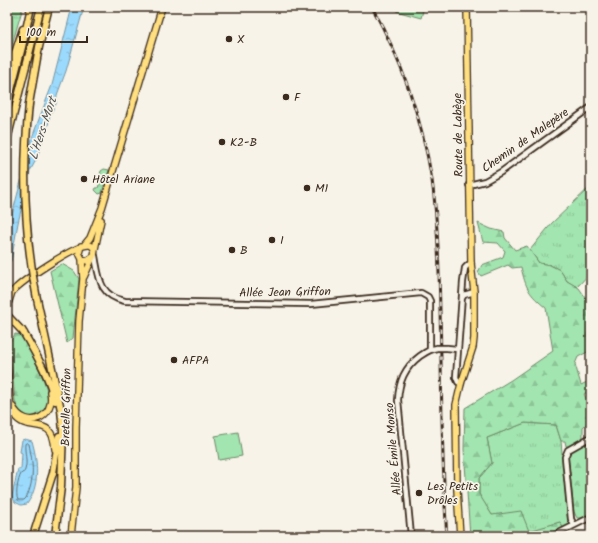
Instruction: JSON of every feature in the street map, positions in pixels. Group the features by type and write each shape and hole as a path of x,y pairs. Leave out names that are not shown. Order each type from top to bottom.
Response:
{"highway":[{"path":"7,77 31,7"},
{"path":"7,106 31,7"},
{"path":"7,140 41,7"},
{"path":"49,7 39,48 29,104 25,140 25,213 30,258 37,299 61,410 61,487 55,536"},
{"path":"7,315 22,330 34,347 57,394"},
{"path":"22,330 35,352 47,378 56,407 59,430 53,473 33,536"}],"main road":[{"path":"7,307 12,292 22,283 71,251 83,245 90,238 102,208 162,7"},
{"name":"Route de Labège","path":"460,536 457,490 457,397 473,347 474,324 469,185 467,7"},
{"path":"89,258 102,214 102,208"},
{"path":"83,245 90,244 89,258"},
{"path":"83,245 79,253 89,258"},
{"path":"62,257 72,255 89,258"},
{"name":"Bretelle Griffon","path":"83,279 89,258"},
{"name":"Bretelle Griffon","path":"71,536 76,482 79,322 83,279 89,258"},
{"path":"86,272 89,270 95,270"},
{"path":"7,365 9,395 13,415 18,421 24,424 43,426 51,433 54,437 56,455"},
{"path":"9,395 18,415 25,419 33,420 40,418 45,415 51,403 52,397 47,378"}],"street":[{"name":"Chemin de Malepère","path":"469,185 485,181 501,172 591,107"},
{"name":"Allée Jean Griffon","path":"89,258 95,270"},
{"name":"Allée Jean Griffon","path":"89,258 108,294 125,300 311,304 421,293 428,297 430,301 430,349"},
{"name":"Route de Labège","path":"460,384 456,377 457,349 464,272 471,263"},
{"path":"462,298 474,292"},
{"path":"430,349 457,349"},
{"name":"Allée Émile Monso","path":"411,536 398,392 406,370 416,359 430,349"},
{"path":"574,525 569,508 565,457 568,450 591,436"},
{"path":"553,536 591,517"}],"green space":[{"path":"11,7 23,7 7,61 7,20"},
{"path":"397,7 424,7 421,18 396,11"},
{"path":"104,169 109,170 102,193 99,194 95,190 98,188 102,176 100,175 101,171"},
{"path":"591,186 591,272 577,287 567,281 560,270 550,265 539,263 530,250 552,223"},
{"path":"478,223 491,229 504,232 505,238 515,250 527,246 539,263 550,265 560,270 567,281 579,288 590,304 591,303 591,350 578,357 575,364 581,385 591,380 591,390 584,394 588,403 590,415 587,423 583,427 583,445 591,443 591,514 577,518 574,512 568,455 573,450 572,447 566,446 565,441 561,441 556,425 525,423 487,438 492,463 479,478 479,494 492,515 521,511 529,531 560,522 563,528 548,536 470,536 464,449 465,408 511,380 553,351 546,308 532,295 525,281 521,267 512,268 508,265 481,276 478,272 482,265 503,257 505,251 498,243 483,242"},
{"path":"62,264 74,271 79,279 73,338 67,343 50,271"},
{"path":"15,334 22,335 41,373 48,395 47,405 41,413 33,417 21,413 15,401 10,342"},
{"path":"525,423 556,425 561,441 567,513 570,524 563,528 560,522 529,532 492,515 479,494 479,478 492,463 487,438"},
{"path":"238,432 242,456 219,460 215,436"}],"water":[{"name":"L'Hers-Mort","path":"72,7 84,7 66,71 57,95 56,104 50,114 48,125 36,160 30,171 11,261 7,266 7,238 11,219 33,135 52,85"},
{"path":"25,439 32,441 36,457 37,474 31,497 27,504 21,505 15,502 12,496 18,469 21,469 22,453 20,452 22,440"}],"railway":[{"path":"372,7 393,48 410,91 423,135 432,180 436,212 439,261 443,451 447,536"}],"place":[{"name":"X","path":"229,39"},
{"name":"F","path":"286,97"},
{"name":"K2-B","path":"222,142"},
{"name":"Hôtel Ariane","path":"84,179"},
{"name":"M1","path":"307,188"},
{"name":"I","path":"272,240"},
{"name":"B","path":"232,250"},
{"name":"AFPA","path":"174,360"},
{"name":"Les Petits Drôles","path":"419,493"}]}
